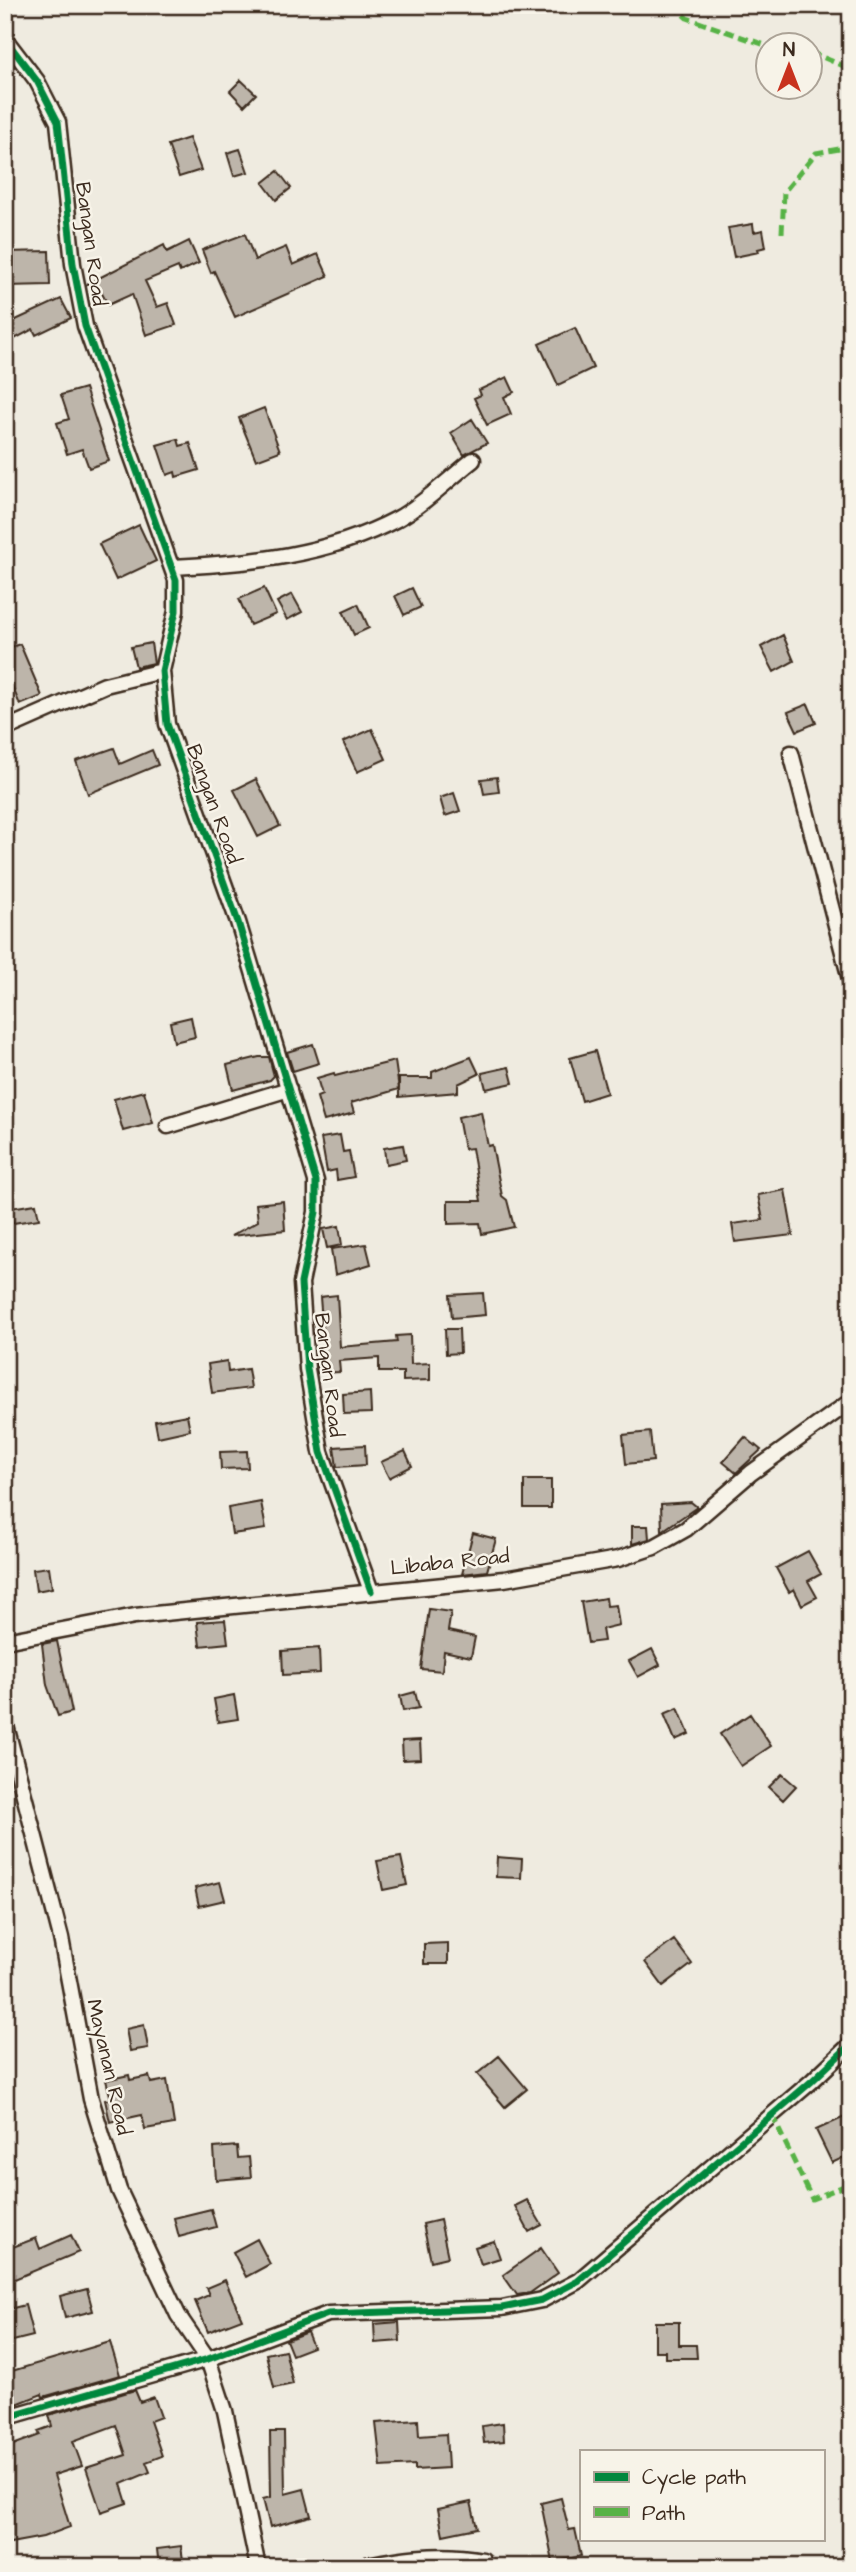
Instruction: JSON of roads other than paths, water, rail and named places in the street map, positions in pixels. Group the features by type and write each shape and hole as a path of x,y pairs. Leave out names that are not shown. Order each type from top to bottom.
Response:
{"street":[{"name":"Bangan Road","path":"5,39 37,81 58,122 73,264 85,326 173,567 178,596 162,671 167,724 238,922 316,1181 316,1212 301,1283 309,1381 321,1452 371,1591"},
{"path":"173,567 255,563 332,546 398,518 473,460"},
{"path":"5,729 105,685 162,671"},
{"path":"791,753 851,983"},
{"path":"168,1126 289,1088"},
{"name":"Libaba Road","path":"5,1641 135,1616 505,1579 618,1559 654,1547 686,1529 751,1473 851,1401"},
{"name":"Mayanan Road","path":"5,1722 61,1938 91,2099 119,2190 178,2315 208,2359 225,2410 258,2567"},
{"path":"5,2418 208,2359 328,2314 381,2309 502,2308 542,2300 578,2281 812,2081 851,2043"},
{"path":"356,2567 402,2557 453,2554 483,2560"}]}
